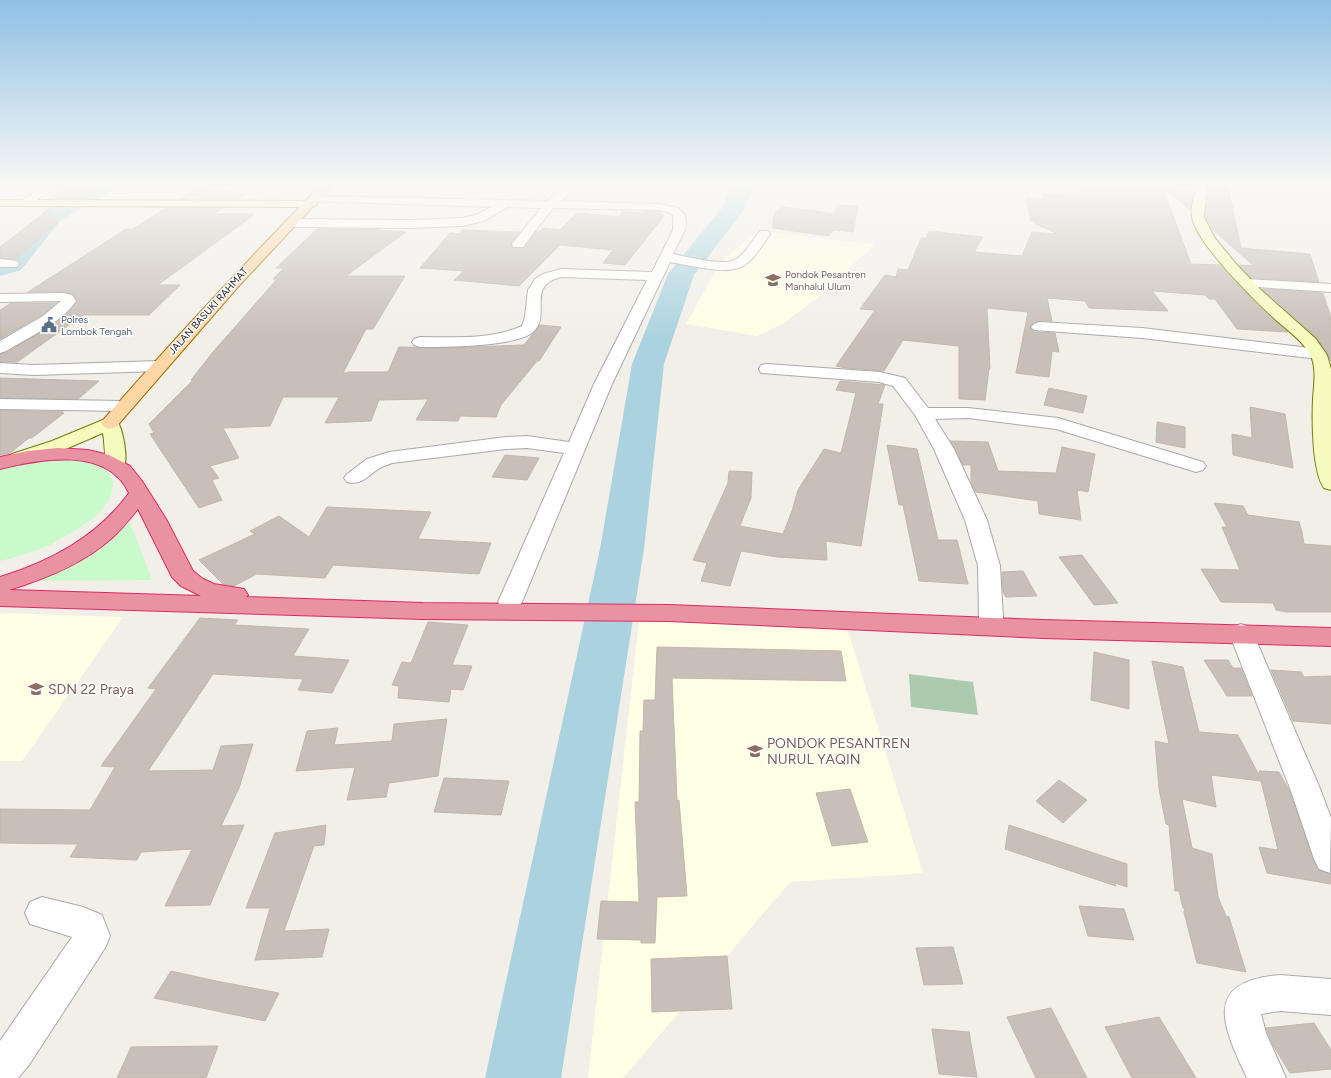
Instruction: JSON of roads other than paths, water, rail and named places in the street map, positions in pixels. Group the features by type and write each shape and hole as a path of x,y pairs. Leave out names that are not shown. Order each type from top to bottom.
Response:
{"highway":[{"path":"4,462 52,455 71,455 89,456 116,465 128,475 164,536 182,573 188,581 213,592 234,595 286,597 405,598 510,602 566,608"},
{"path":"0,585 37,573 64,560 83,548 103,534 115,523 139,493"},
{"path":"0,598 423,611 566,608 669,609 991,618 1252,622 1331,626"},
{"path":"669,609 1051,629 1241,633 1331,637"}],"main road":[{"name":"JALAN BASUKI RAHMAT","path":"110,423 159,366 279,236"}],"street":[{"path":"518,244 524,236"},
{"path":"510,602 603,384 676,236"},
{"path":"665,257 735,265 762,236"},
{"path":"1207,236 1247,283 1275,311 1311,343 1324,362 1322,384 1323,444 1331,484"},
{"path":"420,342 485,339 512,335 526,330 531,324 534,296 538,285 544,278 552,275 561,273 656,276"},
{"path":"1247,283 1331,288"},
{"path":"0,298 63,297 67,298 69,301 64,307 49,318 0,348"},
{"path":"1039,327 1135,333 1324,362"},
{"path":"0,368 34,370 159,366"},
{"path":"767,369 880,377 899,382 923,414 944,449 976,520 990,566 991,618"},
{"path":"0,404 124,406"},
{"path":"923,414 976,414 1058,424 1196,466"},
{"path":"4,462 59,445 110,423 115,444 116,465"},
{"path":"354,478 374,463 389,458 506,443 527,442 576,449"},
{"path":"1241,633 1306,791 1330,859"},
{"path":"0,1068 16,1052 93,936 90,927 84,923 42,913"},
{"path":"1267,1078 1244,1023 1242,1010 1248,999 1253,996 1269,993 1297,993 1331,997"}],"waterway":[{"path":"0,268 12,264 35,236"},
{"path":"523,1078 622,549 648,364 681,274 712,236"}],"place":[{"name":"Pondok Pesantren Manhalul Ulum","path":"773,280"},
{"name":"Polres Lombok Tengah","path":"49,325"},
{"name":"SDN 22 Praya","path":"36,689"},
{"name":"PONDOK PESANTREN NURUL YAQIN","path":"755,751"}]}
